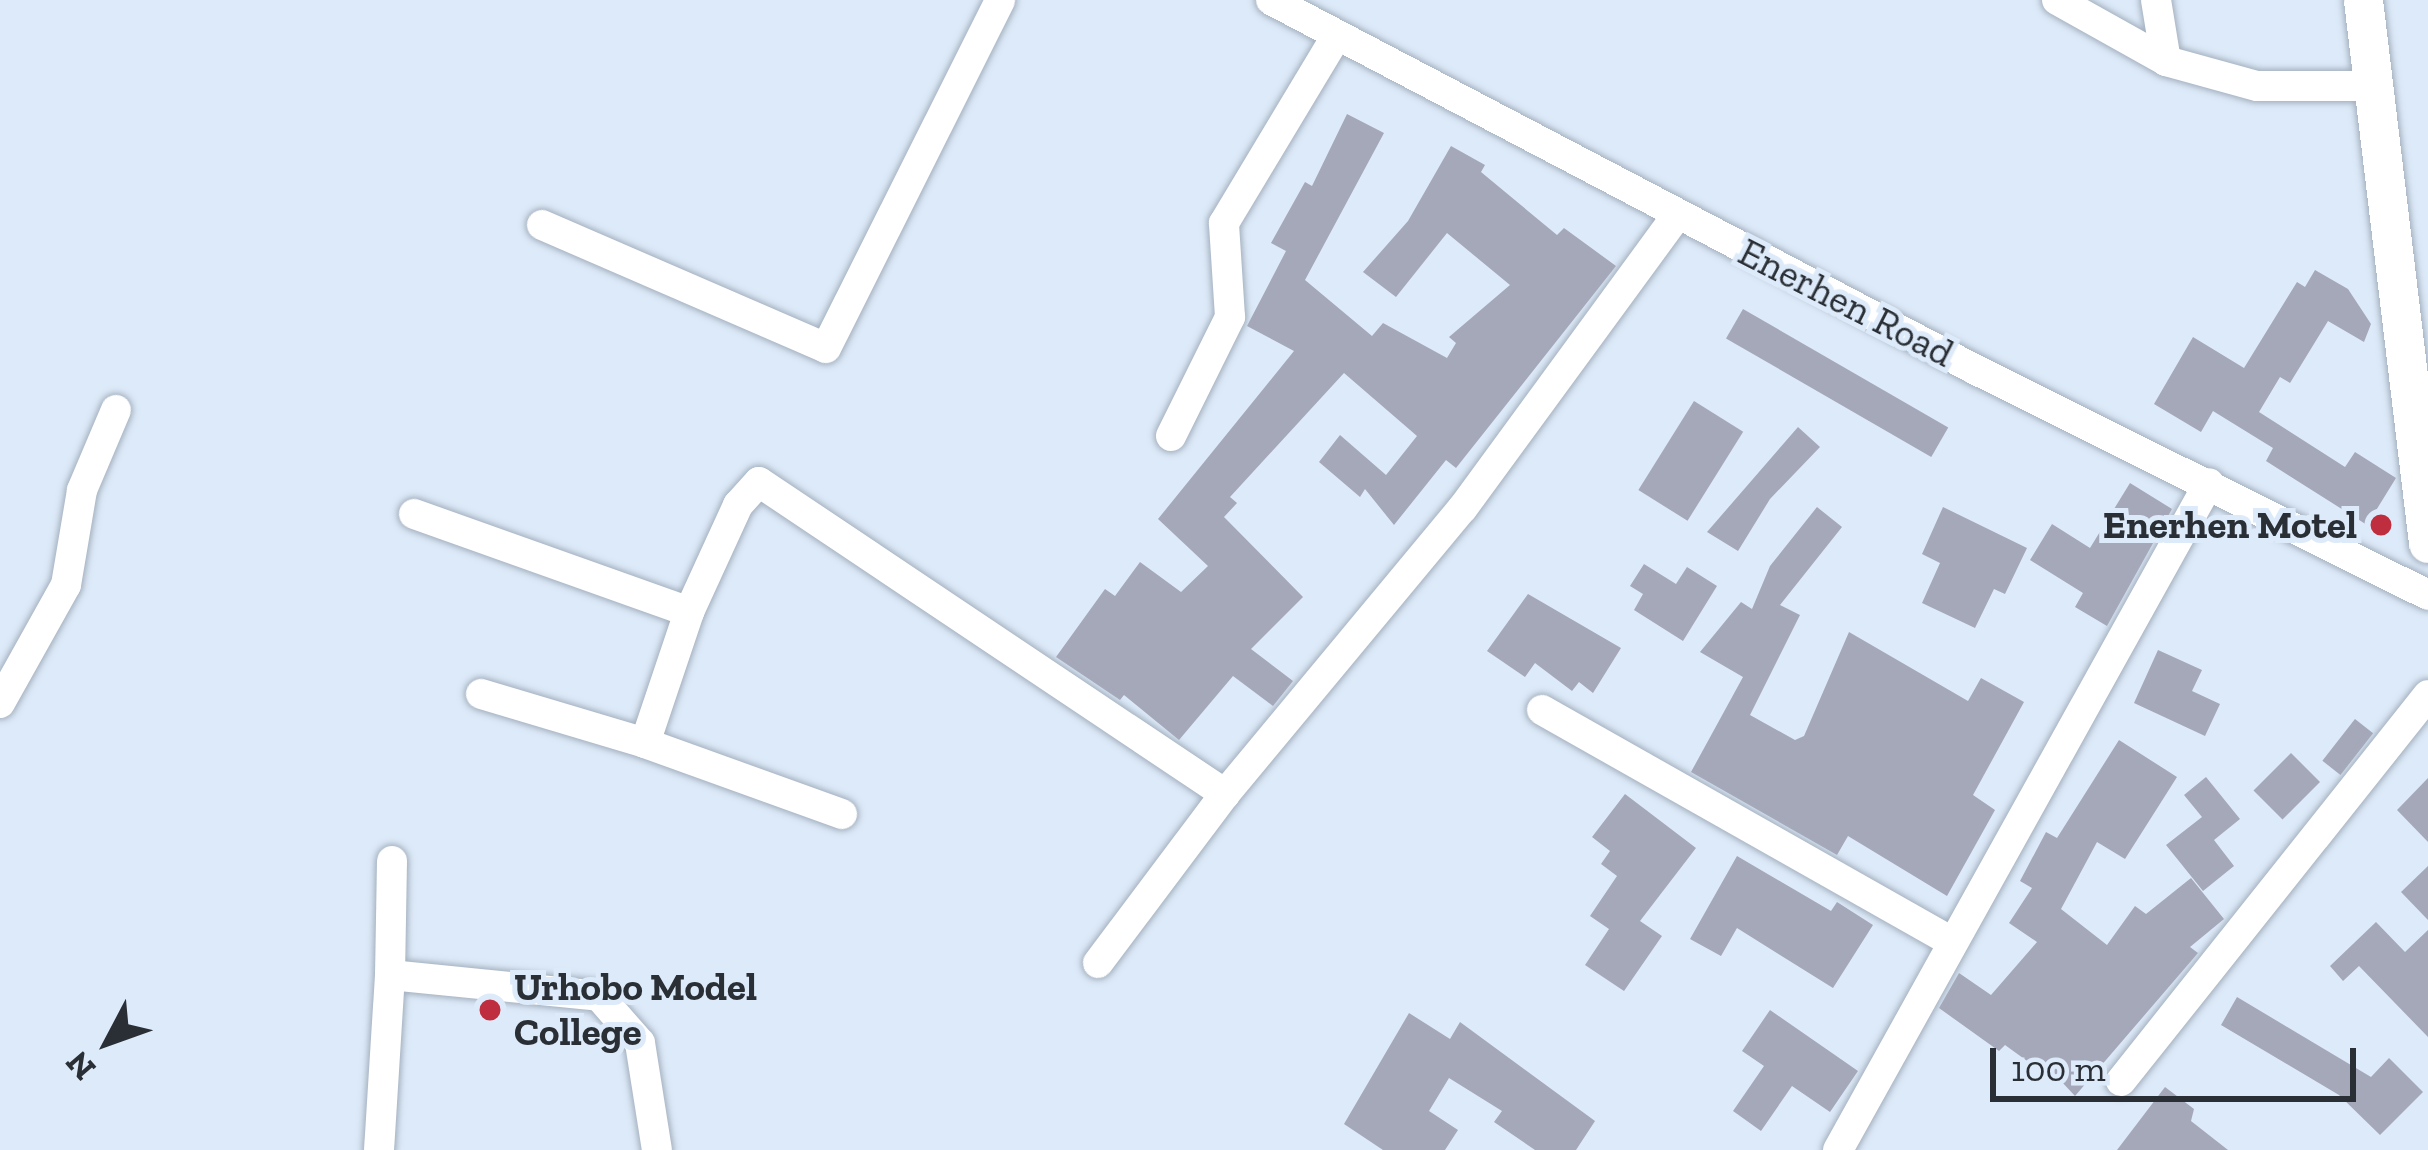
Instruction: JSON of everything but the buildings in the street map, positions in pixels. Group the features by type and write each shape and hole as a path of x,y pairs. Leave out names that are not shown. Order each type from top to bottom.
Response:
{"main road":[{"path":"2363,0 2428,543"}],"street":[{"path":"542,225 826,348 1000,0"},
{"name":"Enerhen Road","path":"1271,0 1676,215 2428,595"},
{"path":"2057,0 2166,61 2257,86 2376,86"},
{"path":"2156,0 2166,61"},
{"path":"1171,436 1230,317 1224,223 1337,35"},
{"path":"1098,963 1225,794 1462,508 1676,215"},
{"path":"0,703 66,585 82,490 116,410"},
{"path":"645,742 689,612 738,505 759,482 1225,794"},
{"path":"1838,1150 2209,483"},
{"path":"414,514 689,612"},
{"path":"481,694 645,742 842,814"},
{"path":"2121,1082 2428,695"},
{"path":"1542,710 1953,943"},
{"path":"379,1150 392,861"},
{"path":"390,975 599,996 640,1043 657,1150"}],"place":[{"name":"Enerhen Motel","path":"2381,525"},
{"name":"Urhobo Model College","path":"490,1010"}]}
